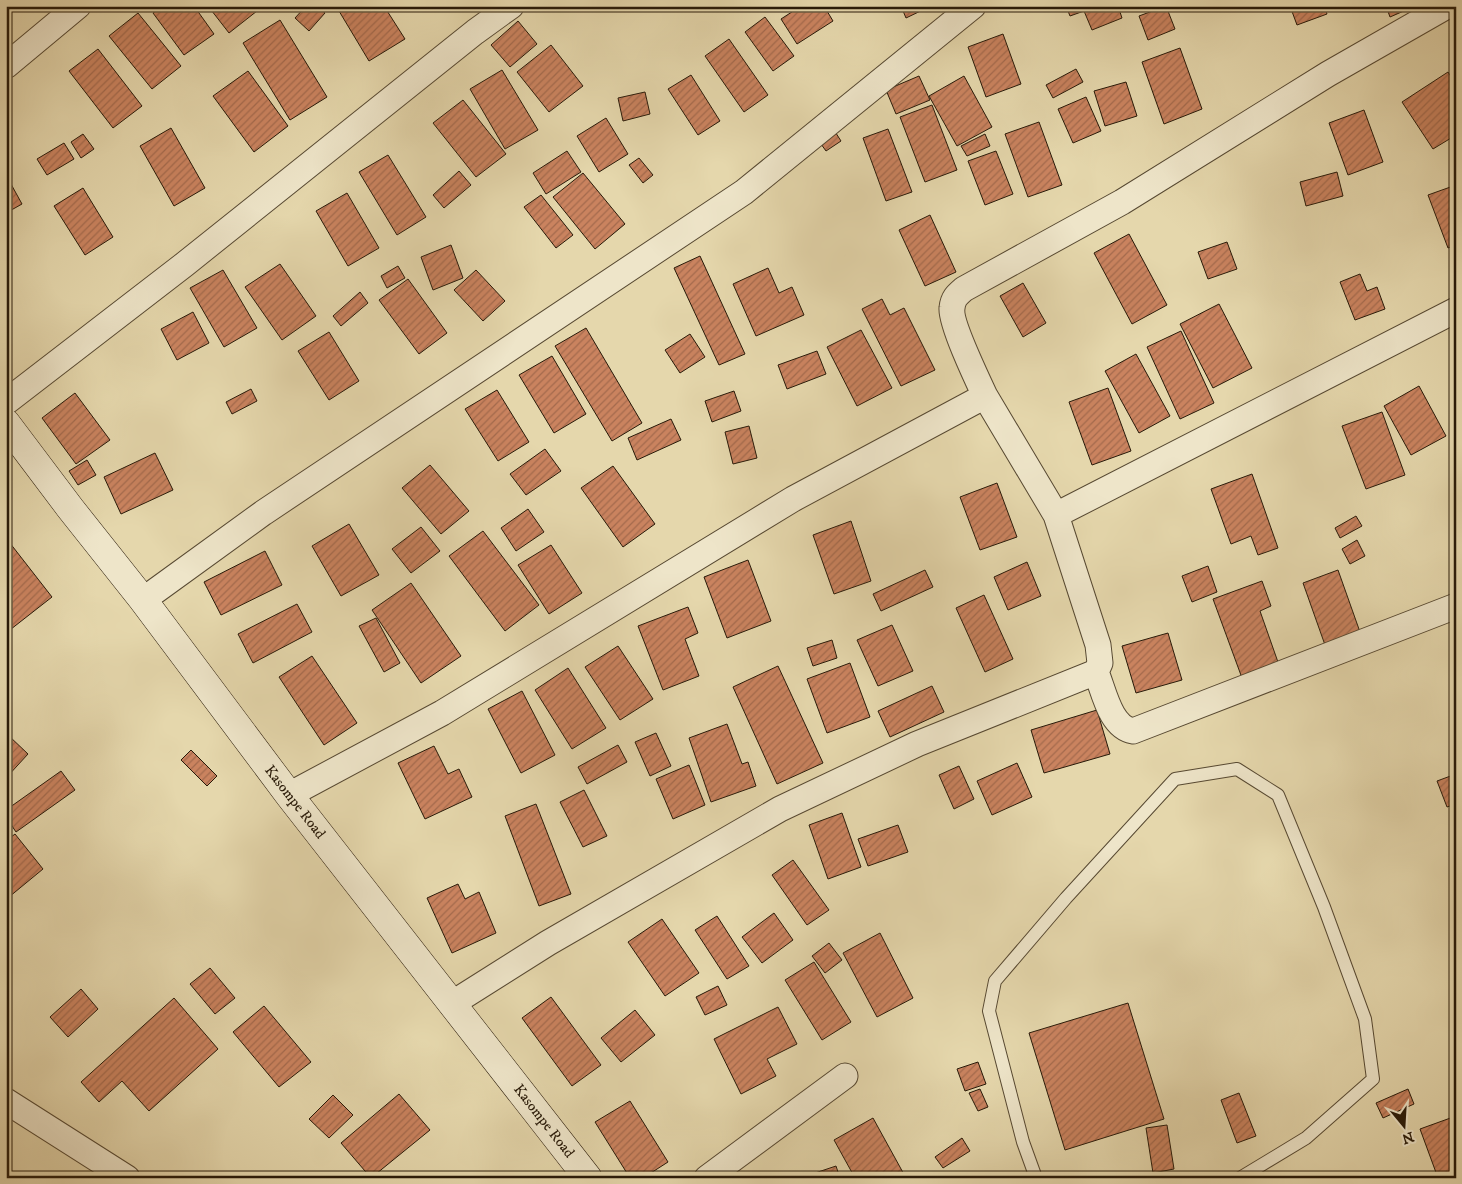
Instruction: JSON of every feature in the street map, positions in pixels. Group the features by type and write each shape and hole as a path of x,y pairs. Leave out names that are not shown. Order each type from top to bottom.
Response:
{"street":[{"path":"6,66 78,6"},
{"path":"6,402 185,264 475,32 511,6"},
{"path":"143,600 296,491 666,246 744,192 973,6"},
{"path":"453,1003 540,948 780,809 917,744 1096,672 1100,663 1098,645 1056,515 984,396 965,351 951,310 954,298 964,288 1114,206 1320,78 1447,6"},
{"path":"1056,515 1456,310"},
{"path":"289,795 442,713 793,499 984,396"},
{"name":"Kasompe Road","path":"6,423 143,600 289,795 588,1178"},
{"path":"1096,672 1117,723 1124,729 1133,731 1456,606"},
{"path":"707,1178 845,1076"},
{"path":"6,1100 127,1178"}],"lane":[{"path":"1036,1178 1023,1142 989,1011 995,981 1066,898 1175,779 1237,768 1278,795 1324,907 1365,1019 1372,1079 1306,1138 1240,1178"}],"building":[{"path":"163,6 194,6 214,34 184,55 153,13"},
{"path":"208,6 254,6 257,11 229,33"},
{"path":"306,6 317,6 325,13 309,31 295,18"},
{"path":"336,6 384,6 405,39 369,61"},
{"path":"801,6 824,6 833,21 797,44 781,19"},
{"path":"901,6 931,6 906,18"},
{"path":"1066,6 1118,6 1122,18 1092,30 1084,11 1070,16"},
{"path":"1166,6 1175,29 1148,40 1139,16"},
{"path":"1290,6 1324,6 1327,14 1297,25"},
{"path":"1386,6 1413,6 1413,7 1390,17"},
{"path":"138,13 181,66 152,89 109,36"},
{"path":"765,17 794,56 773,71 745,32"},
{"path":"280,20 327,97 290,120 243,43"},
{"path":"518,21 537,44 510,67 491,45"},
{"path":"1003,34 1021,84 986,97 968,47"},
{"path":"729,39 768,95 744,112 705,56"},
{"path":"551,45 583,86 549,112 517,72"},
{"path":"1180,48 1202,109 1164,124 1142,62"},
{"path":"98,49 142,106 113,128 69,71"},
{"path":"1076,69 1083,82 1053,98 1046,85"},
{"path":"502,70 538,130 505,149 470,89"},
{"path":"248,71 288,126 254,152 213,96"},
{"path":"1448,72 1456,84 1456,135 1433,149 1402,102"},
{"path":"691,75 720,121 698,135 668,89"},
{"path":"919,76 930,100 896,114 886,90"},
{"path":"964,76 992,127 957,146 929,96"},
{"path":"1126,82 1137,116 1105,126 1094,91"},
{"path":"645,92 650,114 623,121 618,98"},
{"path":"1086,97 1101,131 1073,143 1058,109"},
{"path":"463,100 506,154 476,177 433,123"},
{"path":"932,105 957,170 925,182 900,117"},
{"path":"1364,110 1383,162 1348,175 1329,123"},
{"path":"606,118 628,154 599,172 577,136"},
{"path":"1039,122 1062,185 1028,197 1005,134"},
{"path":"832,127 841,141 826,151 816,137"},
{"path":"171,128 205,188 174,206 140,146"},
{"path":"888,129 912,192 886,201 863,138"},
{"path":"83,134 94,149 81,158 71,142"},
{"path":"985,134 990,146 967,156 961,146"},
{"path":"64,143 74,159 47,175 37,159"},
{"path":"567,151 581,172 546,194 533,173"},
{"path":"996,151 1013,194 985,205 968,161"},
{"path":"388,155 426,217 397,235 359,172"},
{"path":"639,158 653,175 643,183 629,165"},
{"path":"459,171 471,185 444,208 433,195"},
{"path":"1337,172 1343,196 1306,206 1300,182"},
{"path":"583,173 625,224 595,249 553,197"},
{"path":"6,175 22,204 6,213"},
{"path":"1456,185 1456,245 1448,248 1428,195"},
{"path":"83,188 113,237 85,255 54,206"},
{"path":"347,193 379,248 348,266 316,211"},
{"path":"541,195 573,235 556,248 524,207"},
{"path":"930,215 956,272 925,286 899,230"},
{"path":"1129,234 1167,305 1132,324 1094,253"},
{"path":"1227,242 1237,269 1208,279 1198,252"},
{"path":"451,245 463,278 433,290 421,257"},
{"path":"700,256 745,354 719,365 674,268"},
{"path":"280,264 316,316 282,340 245,287"},
{"path":"398,266 405,278 387,288 381,276"},
{"path":"768,268 779,293 792,287 804,315 756,336 733,284"},
{"path":"223,270 257,328 224,347 190,288"},
{"path":"476,270 505,301 483,321 454,290"},
{"path":"1360,274 1367,291 1377,287 1385,309 1355,320 1340,282"},
{"path":"408,279 447,333 419,354 379,300"},
{"path":"1023,283 1046,323 1023,337 1000,296"},
{"path":"360,292 368,303 341,326 333,316"},
{"path":"882,299 890,315 904,308 935,370 901,386 862,309"},
{"path":"1219,304 1252,368 1213,388 1180,324"},
{"path":"193,312 209,343 177,360 161,329"},
{"path":"586,328 642,423 612,441 555,346"},
{"path":"861,330 892,388 857,406 827,347"},
{"path":"1181,331 1214,403 1180,419 1147,347"},
{"path":"329,332 359,381 329,400 298,351"},
{"path":"690,334 705,357 680,373 665,350"},
{"path":"817,351 826,374 787,389 778,365"},
{"path":"1136,354 1170,416 1139,433 1105,371"},
{"path":"552,356 586,414 554,433 519,375"},
{"path":"1419,386 1446,436 1411,455 1384,406"},
{"path":"1108,388 1131,451 1092,465 1069,402"},
{"path":"251,389 257,401 232,414 226,402"},
{"path":"497,390 529,442 498,461 465,409"},
{"path":"734,391 741,411 712,422 705,401"},
{"path":"75,393 110,440 76,464 42,418"},
{"path":"1382,412 1405,475 1366,489 1342,426"},
{"path":"671,419 681,440 637,460 628,438"},
{"path":"749,426 757,458 733,464 725,432"},
{"path":"545,449 561,471 526,495 510,474"},
{"path":"155,453 173,490 121,514 104,477"},
{"path":"87,460 96,475 78,485 69,471"},
{"path":"430,465 469,511 441,534 402,488"},
{"path":"613,466 655,524 623,547 581,488"},
{"path":"1252,474 1278,548 1258,555 1251,536 1231,544 1211,489"},
{"path":"997,483 1017,537 980,550 960,497"},
{"path":"528,509 544,532 516,551 501,528"},
{"path":"1356,516 1362,526 1340,538 1335,528"},
{"path":"851,521 871,581 834,594 813,535"},
{"path":"349,524 379,575 341,596 312,546"},
{"path":"421,527 440,551 411,573 392,549"},
{"path":"483,531 539,605 505,631 449,556"},
{"path":"6,538 52,597 6,633"},
{"path":"1357,540 1365,556 1350,564 1342,549"},
{"path":"551,545 582,593 549,614 518,565"},
{"path":"265,551 282,585 221,615 204,582"},
{"path":"748,560 771,621 727,638 704,577"},
{"path":"1027,562 1041,596 1008,610 994,577"},
{"path":"1208,566 1217,592 1192,602 1182,576"},
{"path":"925,570 933,587 881,611 873,594"},
{"path":"1338,570 1360,632 1325,645 1303,583"},
{"path":"1262,581 1271,606 1260,611 1279,665 1242,678 1213,599"},
{"path":"411,583 461,656 421,683 372,610"},
{"path":"984,595 1013,659 985,672 956,608"},
{"path":"297,604 312,632 253,663 238,634"},
{"path":"688,607 698,633 685,639 699,676 663,690 638,626"},
{"path":"376,618 400,663 384,672 359,626"},
{"path":"892,625 913,671 878,686 857,640"},
{"path":"1168,633 1182,680 1136,693 1122,646"},
{"path":"832,640 837,658 813,666 807,648"},
{"path":"618,646 653,699 620,720 585,667"},
{"path":"312,656 357,723 324,745 279,677"},
{"path":"850,663 870,717 827,733 807,679"},
{"path":"778,666 823,763 777,784 733,687"},
{"path":"568,668 606,728 572,749 535,690"},
{"path":"932,686 944,712 890,737 878,711"},
{"path":"522,691 555,755 521,773 488,709"},
{"path":"1097,710 1110,754 1044,773 1031,730"},
{"path":"727,724 742,764 748,762 756,786 711,802 689,738"},
{"path":"656,733 671,766 650,776 635,742"},
{"path":"8,735 28,754 6,778 6,737"},
{"path":"618,745 627,762 587,784 578,767"},
{"path":"434,746 448,774 459,769 472,797 425,819 398,763"},
{"path":"191,750 217,776 207,786 181,760"},
{"path":"1017,763 1032,797 992,815 977,781"},
{"path":"689,765 705,805 673,819 656,779"},
{"path":"959,766 974,799 954,809 939,775"},
{"path":"61,771 75,790 16,832 6,817 6,810"},
{"path":"1456,774 1456,804 1447,807 1437,781"},
{"path":"584,790 607,836 583,847 560,802"},
{"path":"536,804 571,894 539,906 505,816"},
{"path":"842,813 861,867 828,879 809,825"},
{"path":"898,825 908,852 868,866 858,839"},
{"path":"15,834 43,869 9,897 6,893 6,841"},
{"path":"793,860 829,910 807,925 772,875"},
{"path":"458,884 465,899 479,892 496,933 452,953 427,898"},
{"path":"774,913 793,940 762,963 742,937"},
{"path":"717,916 749,966 727,979 695,930"},
{"path":"662,919 699,973 665,996 628,942"},
{"path":"880,933 913,998 877,1017 843,953"},
{"path":"829,943 842,960 825,973 812,956"},
{"path":"814,962 851,1022 822,1040 785,980"},
{"path":"210,968 235,998 215,1014 190,984"},
{"path":"718,986 727,1005 705,1015 696,997"},
{"path":"81,989 98,1009 68,1037 50,1017"},
{"path":"551,997 601,1065 572,1086 522,1018"},
{"path":"174,998 218,1049 149,1111 122,1081 99,1102 81,1082"},
{"path":"1128,1003 1164,1119 1065,1150 1029,1033"},
{"path":"264,1006 311,1062 279,1087 233,1032"},
{"path":"778,1007 797,1044 767,1059 776,1076 741,1094 714,1039"},
{"path":"635,1010 655,1035 621,1062 601,1038"},
{"path":"978,1062 986,1084 965,1091 957,1069"},
{"path":"980,1089 988,1107 978,1111 969,1093"},
{"path":"1408,1089 1414,1104 1383,1118 1376,1103"},
{"path":"1239,1093 1256,1136 1237,1143 1221,1100"},
{"path":"399,1094 430,1130 371,1178 341,1143"},
{"path":"333,1095 353,1115 329,1138 309,1119"},
{"path":"630,1101 668,1162 643,1178 630,1178 595,1122"},
{"path":"1456,1116 1456,1178 1438,1178 1420,1129"},
{"path":"873,1118 906,1178 855,1178 834,1140"},
{"path":"1167,1125 1174,1169 1153,1173 1146,1128"},
{"path":"962,1138 970,1151 943,1168 935,1157"},
{"path":"836,1166 840,1178 806,1178 806,1176"}]}
